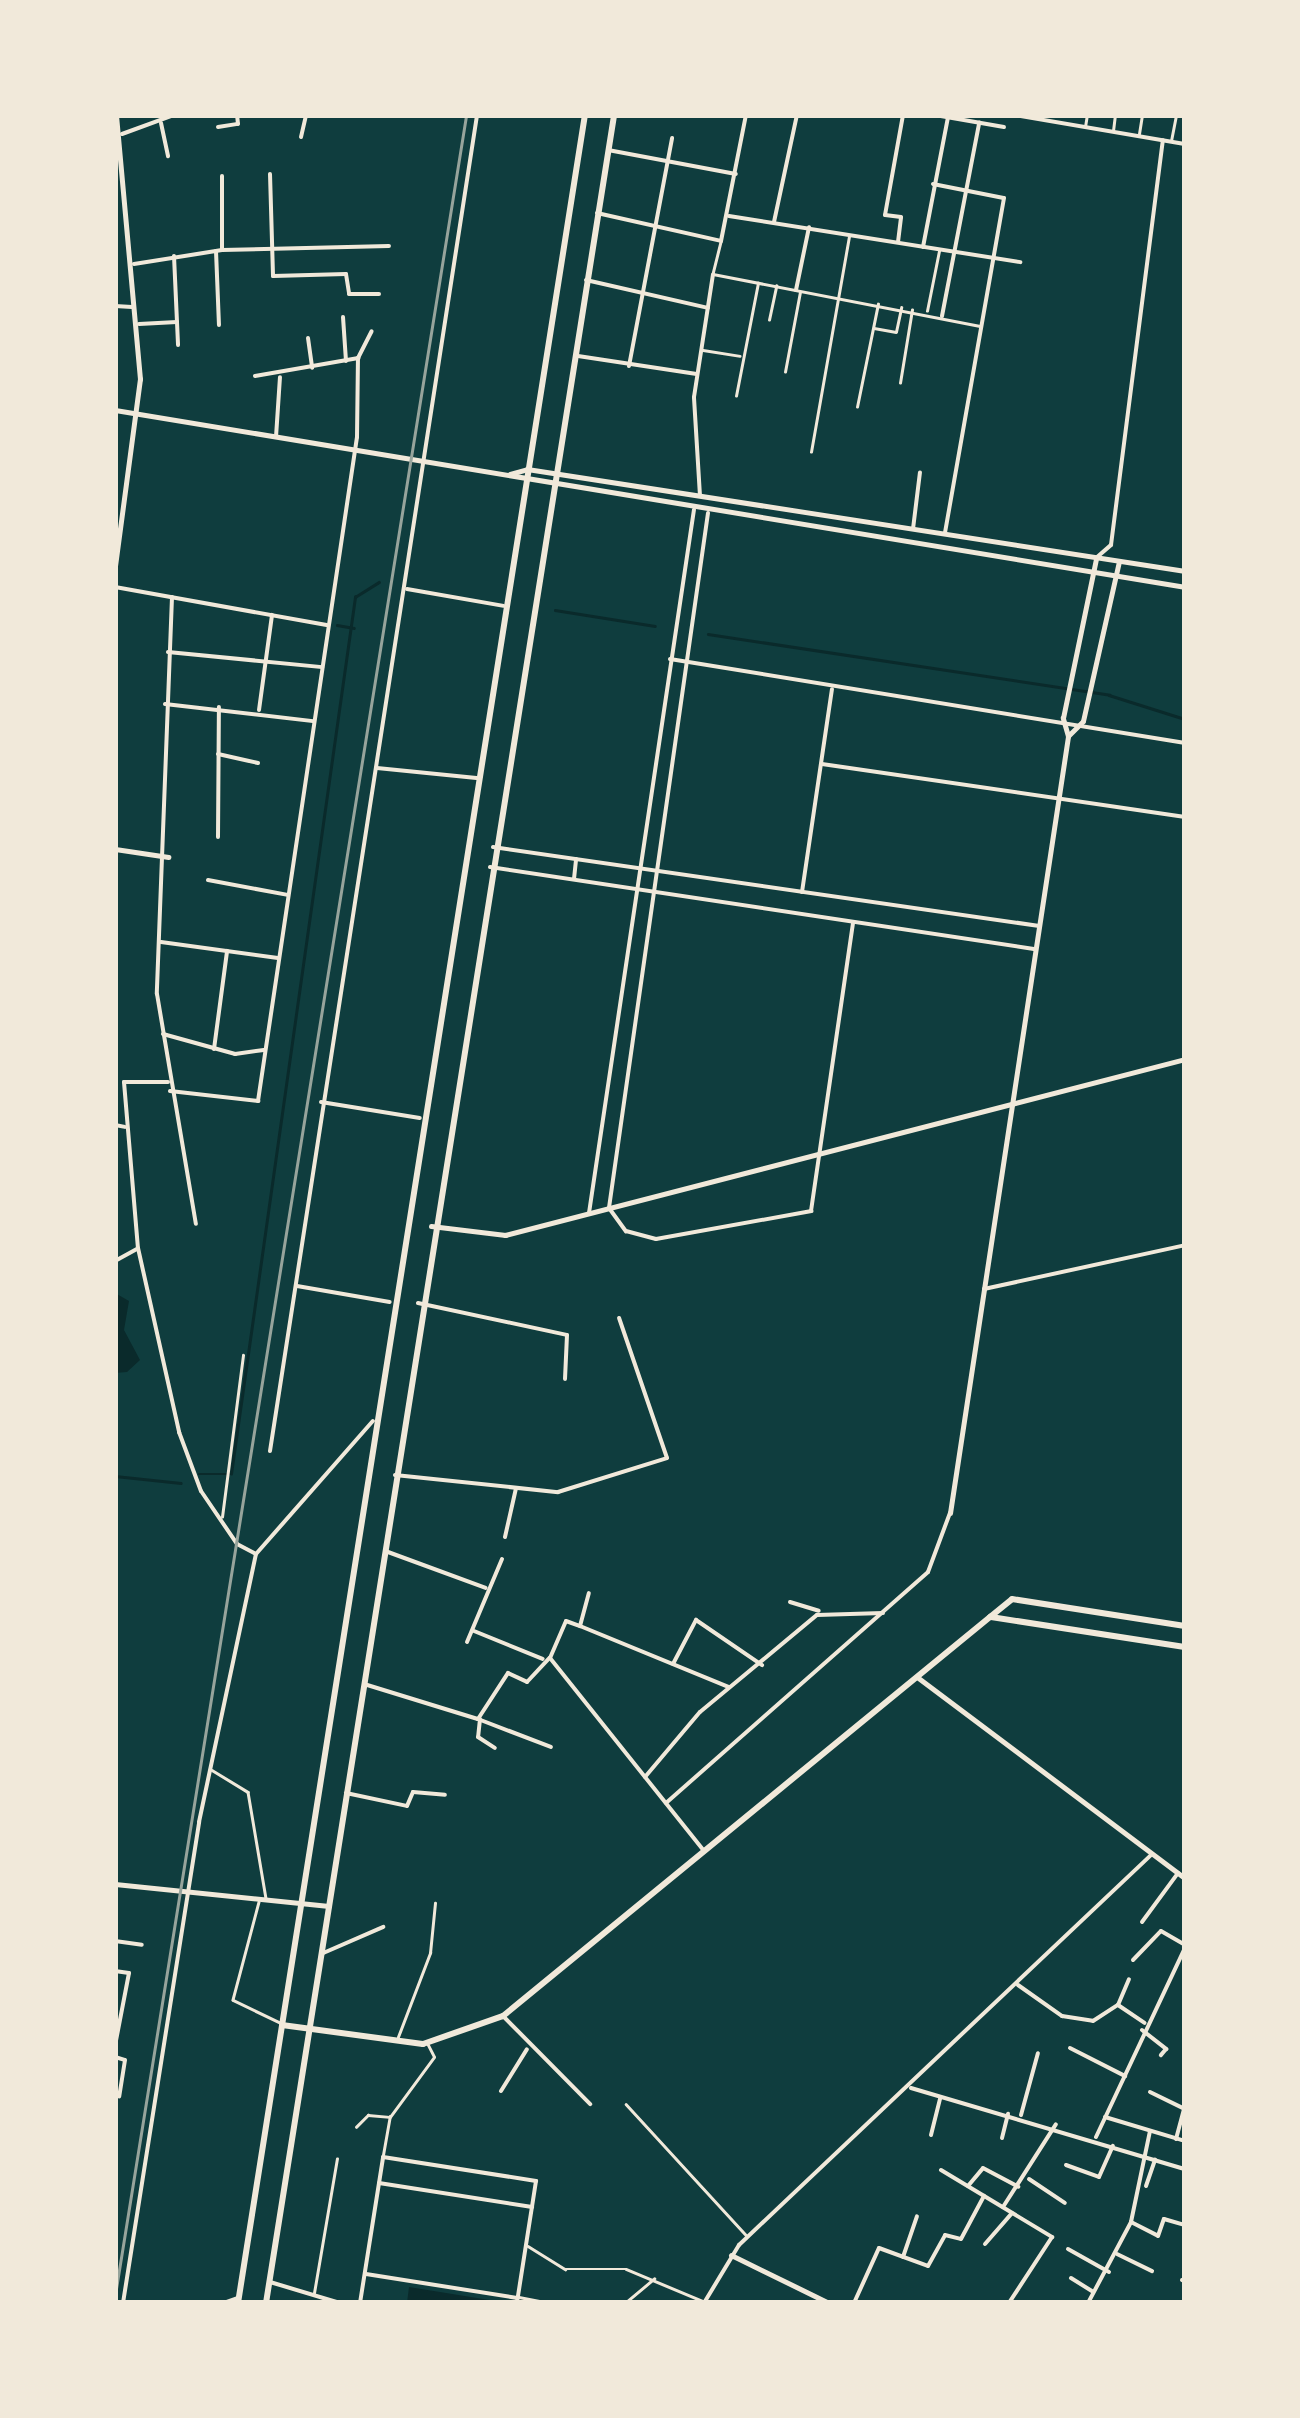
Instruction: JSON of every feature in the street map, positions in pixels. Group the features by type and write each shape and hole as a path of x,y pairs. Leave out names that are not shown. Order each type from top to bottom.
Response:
{"main road":[{"path":"238,2301 390,1302 585,115"},
{"path":"266,2303 364,1684 418,1303 614,115"},
{"path":"282,2024 395,2043 426,2043 503,2016 1012,1599 1185,1626"},
{"path":"1174,1624 1185,1616"},
{"path":"990,1617 1185,1647"}],"street":[{"path":"115,566 138,414 139,324 132,307 134,264 122,134 116,115"},
{"path":"218,127 238,124 237,115"},
{"path":"301,137 306,115"},
{"path":"270,1451 297,1286 320,1102 407,589 422,467 478,115"},
{"path":"700,496 697,374 746,115"},
{"path":"774,222 797,115"},
{"path":"904,115 885,215 914,218"},
{"path":"935,115 1004,127"},
{"path":"1014,115 1052,118 1085,128 1185,144"},
{"path":"1085,128 1087,115"},
{"path":"1112,132 1115,115"},
{"path":"1139,136 1142,115"},
{"path":"1171,142 1176,115"},
{"path":"122,134 171,116"},
{"path":"923,247 948,117"},
{"path":"160,123 168,156"},
{"path":"942,316 979,123"},
{"path":"629,366 672,138"},
{"path":"1068,736 1082,721 1119,561 1111,545 1163,140"},
{"path":"608,150 736,174"},
{"path":"270,174 273,276 346,274 349,294 379,294"},
{"path":"219,325 222,176"},
{"path":"933,184 1004,198 945,534"},
{"path":"597,214 721,241"},
{"path":"729,216 1020,262"},
{"path":"898,242 901,217"},
{"path":"785,372 809,227"},
{"path":"811,452 850,233"},
{"path":"134,264 219,251 388,246"},
{"path":"926,312 940,251"},
{"path":"174,256 178,345"},
{"path":"714,274 912,308 981,326"},
{"path":"586,280 708,308"},
{"path":"736,396 738,368 758,282"},
{"path":"768,320 776,286"},
{"path":"857,408 878,303"},
{"path":"115,306 132,307"},
{"path":"872,327 896,332 901,307"},
{"path":"900,382 912,308"},
{"path":"343,317 346,361"},
{"path":"139,324 177,322"},
{"path":"170,1091 258,1101 354,453 358,358 372,332"},
{"path":"308,338 312,368"},
{"path":"701,350 742,356"},
{"path":"574,355 697,374"},
{"path":"255,376 280,375 358,358"},
{"path":"276,437 280,375"},
{"path":"115,410 422,467 508,475 524,484 1185,587"},
{"path":"508,475 526,468 1185,572"},
{"path":"913,529 920,472"},
{"path":"588,1213 694,510"},
{"path":"708,513 662,872 609,1208 626,1231 656,1239 810,1212 854,922"},
{"path":"666,1803 888,1611 937,1561 950,1514 1068,736 1063,718 1096,558 1111,545"},
{"path":"115,587 328,626"},
{"path":"407,589 504,606"},
{"path":"172,598 165,704 168,857 161,942 161,1032 196,1224"},
{"path":"259,710 272,616"},
{"path":"168,652 322,667"},
{"path":"670,659 832,688 1082,721 1185,742"},
{"path":"802,892 832,688"},
{"path":"165,704 259,710 313,721"},
{"path":"218,838 219,707"},
{"path":"218,754 258,763"},
{"path":"822,764 1185,817"},
{"path":"378,768 476,778"},
{"path":"493,847 1039,926"},
{"path":"115,849 168,857"},
{"path":"574,880 576,859"},
{"path":"490,866 1036,949"},
{"path":"208,880 288,895"},
{"path":"161,942 278,958"},
{"path":"214,1049 227,951"},
{"path":"161,1032 214,1049 264,1050"},
{"path":"431,1226 505,1235 1185,1059"},
{"path":"168,1082 124,1082 138,1248 179,1432 222,1522 256,1554"},
{"path":"320,1102 420,1118"},
{"path":"115,1125 125,1127"},
{"path":"984,1289 1185,1246"},
{"path":"115,1261 138,1248"},
{"path":"297,1286 390,1302"},
{"path":"418,1303 568,1336 565,1380"},
{"path":"394,1475 516,1488 585,1490 667,1458 619,1318"},
{"path":"222,1522 243,1356"},
{"path":"122,2303 211,1770 256,1554 373,1421"},
{"path":"505,1537 516,1488"},
{"path":"384,1551 486,1588"},
{"path":"468,1642 486,1588 502,1559"},
{"path":"580,1626 589,1593"},
{"path":"790,1602 824,1613 888,1611"},
{"path":"645,1776 731,1688 824,1613"},
{"path":"673,1664 696,1620 762,1666"},
{"path":"550,1658 566,1621 731,1688"},
{"path":"474,1631 542,1659 550,1658"},
{"path":"550,1658 704,1851"},
{"path":"495,1748 478,1737 479,1719 508,1673 526,1682 542,1659"},
{"path":"917,1677 1185,1878"},
{"path":"364,1684 479,1719 551,1747"},
{"path":"211,1770 248,1792 263,1898 233,2000 282,2024"},
{"path":"346,1793 408,1806 413,1792 445,1795"},
{"path":"526,2246 565,2269 626,2269 704,2302 730,2255 748,2237 912,2088 1152,1854"},
{"path":"1142,1922 1178,1873"},
{"path":"115,1884 329,1906"},
{"path":"395,2043 430,1953 436,1903"},
{"path":"321,1954 383,1927"},
{"path":"1096,2137 1143,2026 1185,1947 1161,1931 1134,1960"},
{"path":"115,1941 142,1945"},
{"path":"115,1971 129,1973 115,2046"},
{"path":"1018,1985 1062,2016 1093,2021 1118,2005 1129,1979"},
{"path":"1118,2005 1166,2049 1161,2054"},
{"path":"503,2016 527,2049 590,2104"},
{"path":"360,2303 390,2117 434,2057 426,2043"},
{"path":"1070,2048 1125,2076"},
{"path":"501,2091 527,2049"},
{"path":"1021,2116 1038,2054"},
{"path":"115,2057 125,2060 119,2097"},
{"path":"912,2088 1056,2124 1185,2169"},
{"path":"1150,2092 1185,2108 1176,2139"},
{"path":"931,2135 940,2098"},
{"path":"626,2104 748,2237"},
{"path":"1002,2138 1008,2113"},
{"path":"356,2127 368,2115 390,2117"},
{"path":"1105,2117 1185,2141"},
{"path":"1002,2207 1029,2179 1056,2124"},
{"path":"1088,2303 1109,2272 1130,2222 1150,2131"},
{"path":"1066,2165 1098,2177 1113,2146"},
{"path":"383,2156 536,2181 517,2299"},
{"path":"314,2303 337,2160"},
{"path":"1146,2186 1155,2160"},
{"path":"968,2186 983,2168 1018,2187"},
{"path":"942,2170 1052,2237 1009,2303"},
{"path":"1029,2179 1066,2203"},
{"path":"379,2183 532,2206"},
{"path":"854,2303 880,2248 928,2266 945,2234 962,2239 984,2196"},
{"path":"985,2244 1012,2213"},
{"path":"902,2257 917,2216"},
{"path":"1130,2222 1158,2236 1164,2219 1185,2225"},
{"path":"1068,2249 1109,2272"},
{"path":"1117,2254 1152,2271"},
{"path":"730,2255 829,2303"},
{"path":"366,2274 550,2303"},
{"path":"1071,2278 1094,2292"},
{"path":"626,2303 654,2279"},
{"path":"270,2282 340,2303"},
{"path":"808,2303 812,2293"},
{"path":"224,2303 238,2301"}],"water":[{"path":"115,1293 129,1301 124,1330 140,1360 127,1372 115,1373"},
{"path":"409,2287 508,2303 407,2303"}],"waterway":[{"path":"199,1474 231,1474 355,597 379,582"},
{"path":"555,610 655,626"},
{"path":"337,625 354,628"},
{"path":"708,634 1109,695 1185,719"},
{"path":"115,1476 181,1483"}],"railway":[{"path":"115,2295 466,115"}]}
